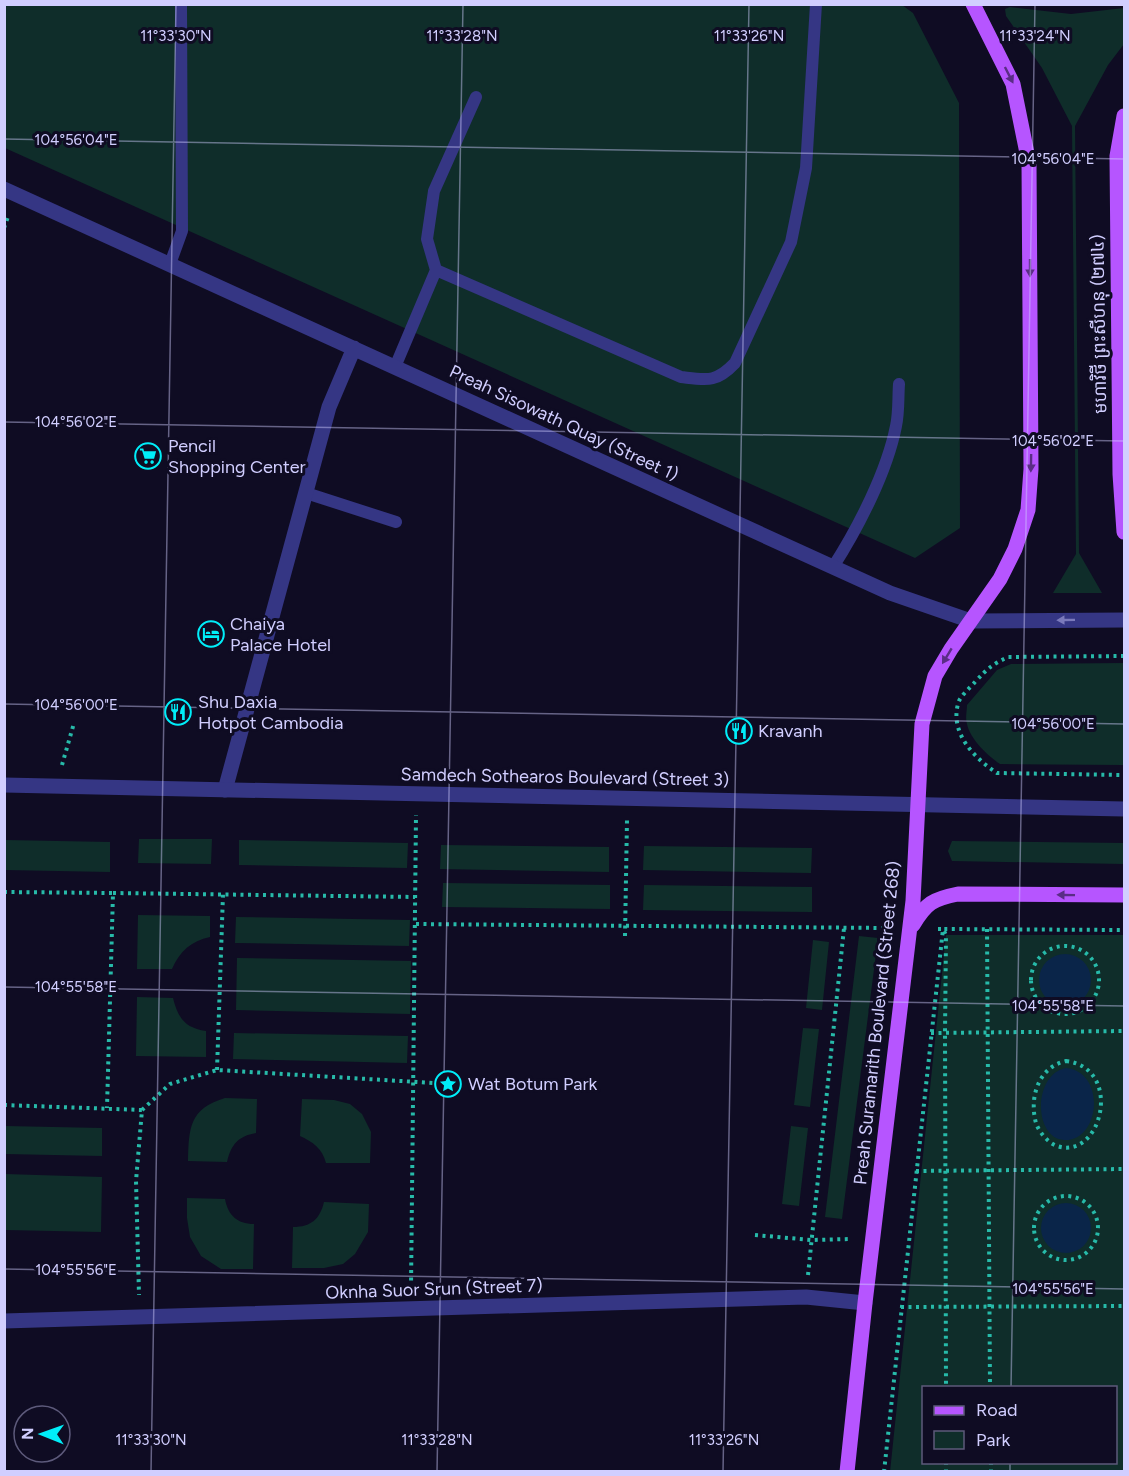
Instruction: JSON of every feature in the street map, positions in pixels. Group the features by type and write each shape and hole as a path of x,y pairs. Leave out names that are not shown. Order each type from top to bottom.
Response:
{"main road":[{"name":"Preah Suramarith Boulevard (Street 268)","path":"847,1472 865,1303 914,901 922,724 935,676 1000,579 1015,549 1028,510 1031,469 1029,163 1013,84 973,4"},
{"name":"មហាវិថី ព្រះសីហនុ (២៧៤)","path":"1125,116 1117,156 1120,474 1125,532"},
{"path":"910,928 924,907 937,898 958,894 1125,896"}],"street":[{"name":"Preah Sisowath Quay (Street 1)","path":"4,189 890,593 971,621 1125,620"},
{"path":"225,790 329,407 354,348"},
{"name":"Samdech Sothearos Boulevard (Street 3)","path":"4,785 1125,809"},
{"name":"Oknha Suor Srun (Street 7)","path":"4,1321 806,1297 865,1303"}],"lane":[{"path":"170,264 182,231 181,4"},
{"path":"436,270 681,377 705,380 723,376 735,363 791,242 806,168 816,4"},
{"path":"395,367 436,270 427,239 435,191 476,97"},
{"path":"833,567 849,541 885,464 897,425 899,384"},
{"path":"306,493 396,522"}],"path":[{"path":"1125,656 1008,657 991,665 958,702 957,728 967,746 986,766 997,773 1125,775"},
{"path":"61,786 63,762 74,723"},
{"path":"410,1310 417,794"},
{"path":"625,936 627,798"},
{"path":"4,891 416,897"},
{"path":"107,1108 113,893"},
{"path":"217,1070 223,894"},
{"path":"416,924 1125,930"},
{"path":"806,1297 844,928"},
{"path":"943,929 946,935 946,1386"},
{"path":"884,1472 943,929"},
{"path":"987,929 990,1386"},
{"path":"1065,946 1080,950 1089,956 1096,966 1099,977 1095,996 1088,1006 1078,1012 1066,1014 1048,1010 1039,1002 1033,992 1031,980 1034,969 1044,954 1054,948 1065,946"},
{"path":"931,1033 1125,1031"},
{"path":"1066,1061 1075,1062 1088,1069 1098,1081 1101,1097 1101,1111 1096,1127 1086,1140 1073,1146 1064,1148 1054,1145 1046,1138 1037,1126 1033,1110 1033,1097 1038,1083 1047,1071 1058,1063 1066,1061"},
{"path":"139,1317 136,1181 142,1110 170,1084 217,1070 434,1083"},
{"path":"4,1105 142,1110"},
{"path":"916,1171 1125,1169"},
{"path":"1063,1196 1074,1197 1084,1202 1092,1209 1097,1219 1096,1240 1081,1258 1066,1261 1054,1259 1044,1253 1037,1244 1034,1232 1035,1220 1040,1209 1048,1201 1063,1196"},
{"path":"754,1235 811,1240 873,1239"},
{"path":"901,1307 1125,1305"}],"green space":[{"path":"5,5 902,5 913,13 959,103 960,528 915,558 5,148"},
{"path":"1010,7 1071,14 1124,8 1124,44 1108,65 1075,126 1079,553 1102,593 1053,593 1076,554 1072,126 1042,68 1006,16 1005,9"},
{"path":"1124,663 1124,765 1000,764 980,747 969,730 966,719 967,705 997,670 1011,664"},
{"path":"139,839 212,839 211,864 138,863"},
{"path":"5,840 110,842 110,872 5,870"},
{"path":"239,840 408,843 407,868 239,865"},
{"path":"952,841 1124,843 1124,864 952,861 948,851"},
{"path":"441,845 609,847 609,872 440,869"},
{"path":"644,846 812,848 811,873 643,870"},
{"path":"443,883 610,885 610,909 442,907"},
{"path":"644,885 812,887 812,912 643,910"},
{"path":"138,915 210,916 210,937 197,941 187,948 172,969 137,969"},
{"path":"236,917 410,920 409,946 235,943"},
{"path":"946,935 1124,935 1124,1471 890,1472"},
{"path":"859,936 878,938 842,1219 825,1217"},
{"path":"813,940 829,942 822,1010 806,1008"},
{"path":"237,958 411,961 410,1014 236,1010"},
{"path":"137,997 173,998 177,1011 188,1025 206,1031 206,1057 136,1056"},
{"path":"803,1028 819,1029 810,1107 794,1105"},
{"path":"234,1033 408,1036 407,1063 233,1059"},
{"path":"225,1098 257,1099 256,1133 244,1136 236,1142 227,1162 188,1161 193,1121 204,1108"},
{"path":"302,1099 334,1100 350,1104 362,1114 371,1132 370,1163 326,1163 316,1146 300,1136"},
{"path":"5,1126 102,1128 102,1156 5,1154"},
{"path":"791,1126 808,1128 799,1206 782,1204"},
{"path":"5,1174 102,1177 101,1232 5,1230"},
{"path":"187,1198 225,1199 228,1210 234,1218 254,1224 253,1269 221,1269 201,1256 190,1237"},
{"path":"324,1202 369,1204 368,1232 355,1254 343,1264 324,1268 292,1268 293,1227 314,1221"}],"water":[{"path":"1065,954 1079,958 1087,966 1091,980 1087,994 1079,1002 1065,1006 1051,1002 1043,994 1039,980 1043,966 1051,958"},
{"path":"1066,1068 1079,1072 1088,1081 1093,1093 1094,1106 1085,1130 1076,1138 1064,1140 1054,1137 1047,1129 1042,1118 1041,1106 1047,1082 1055,1073"},
{"path":"1061,1203 1071,1203 1084,1210 1091,1223 1091,1233 1084,1246 1071,1253 1061,1253 1052,1249 1045,1242 1041,1233 1041,1223 1045,1214 1052,1207"}],"place":[{"name":"Pencil Shopping Center","path":"148,456"},
{"name":"Chaiya Palace Hotel","path":"211,634"},
{"name":"Shu Daxia Hotpot Cambodia","path":"178,712"},
{"name":"Kravanh","path":"739,731"},
{"name":"Wat Botum Park","path":"448,1084"}]}
